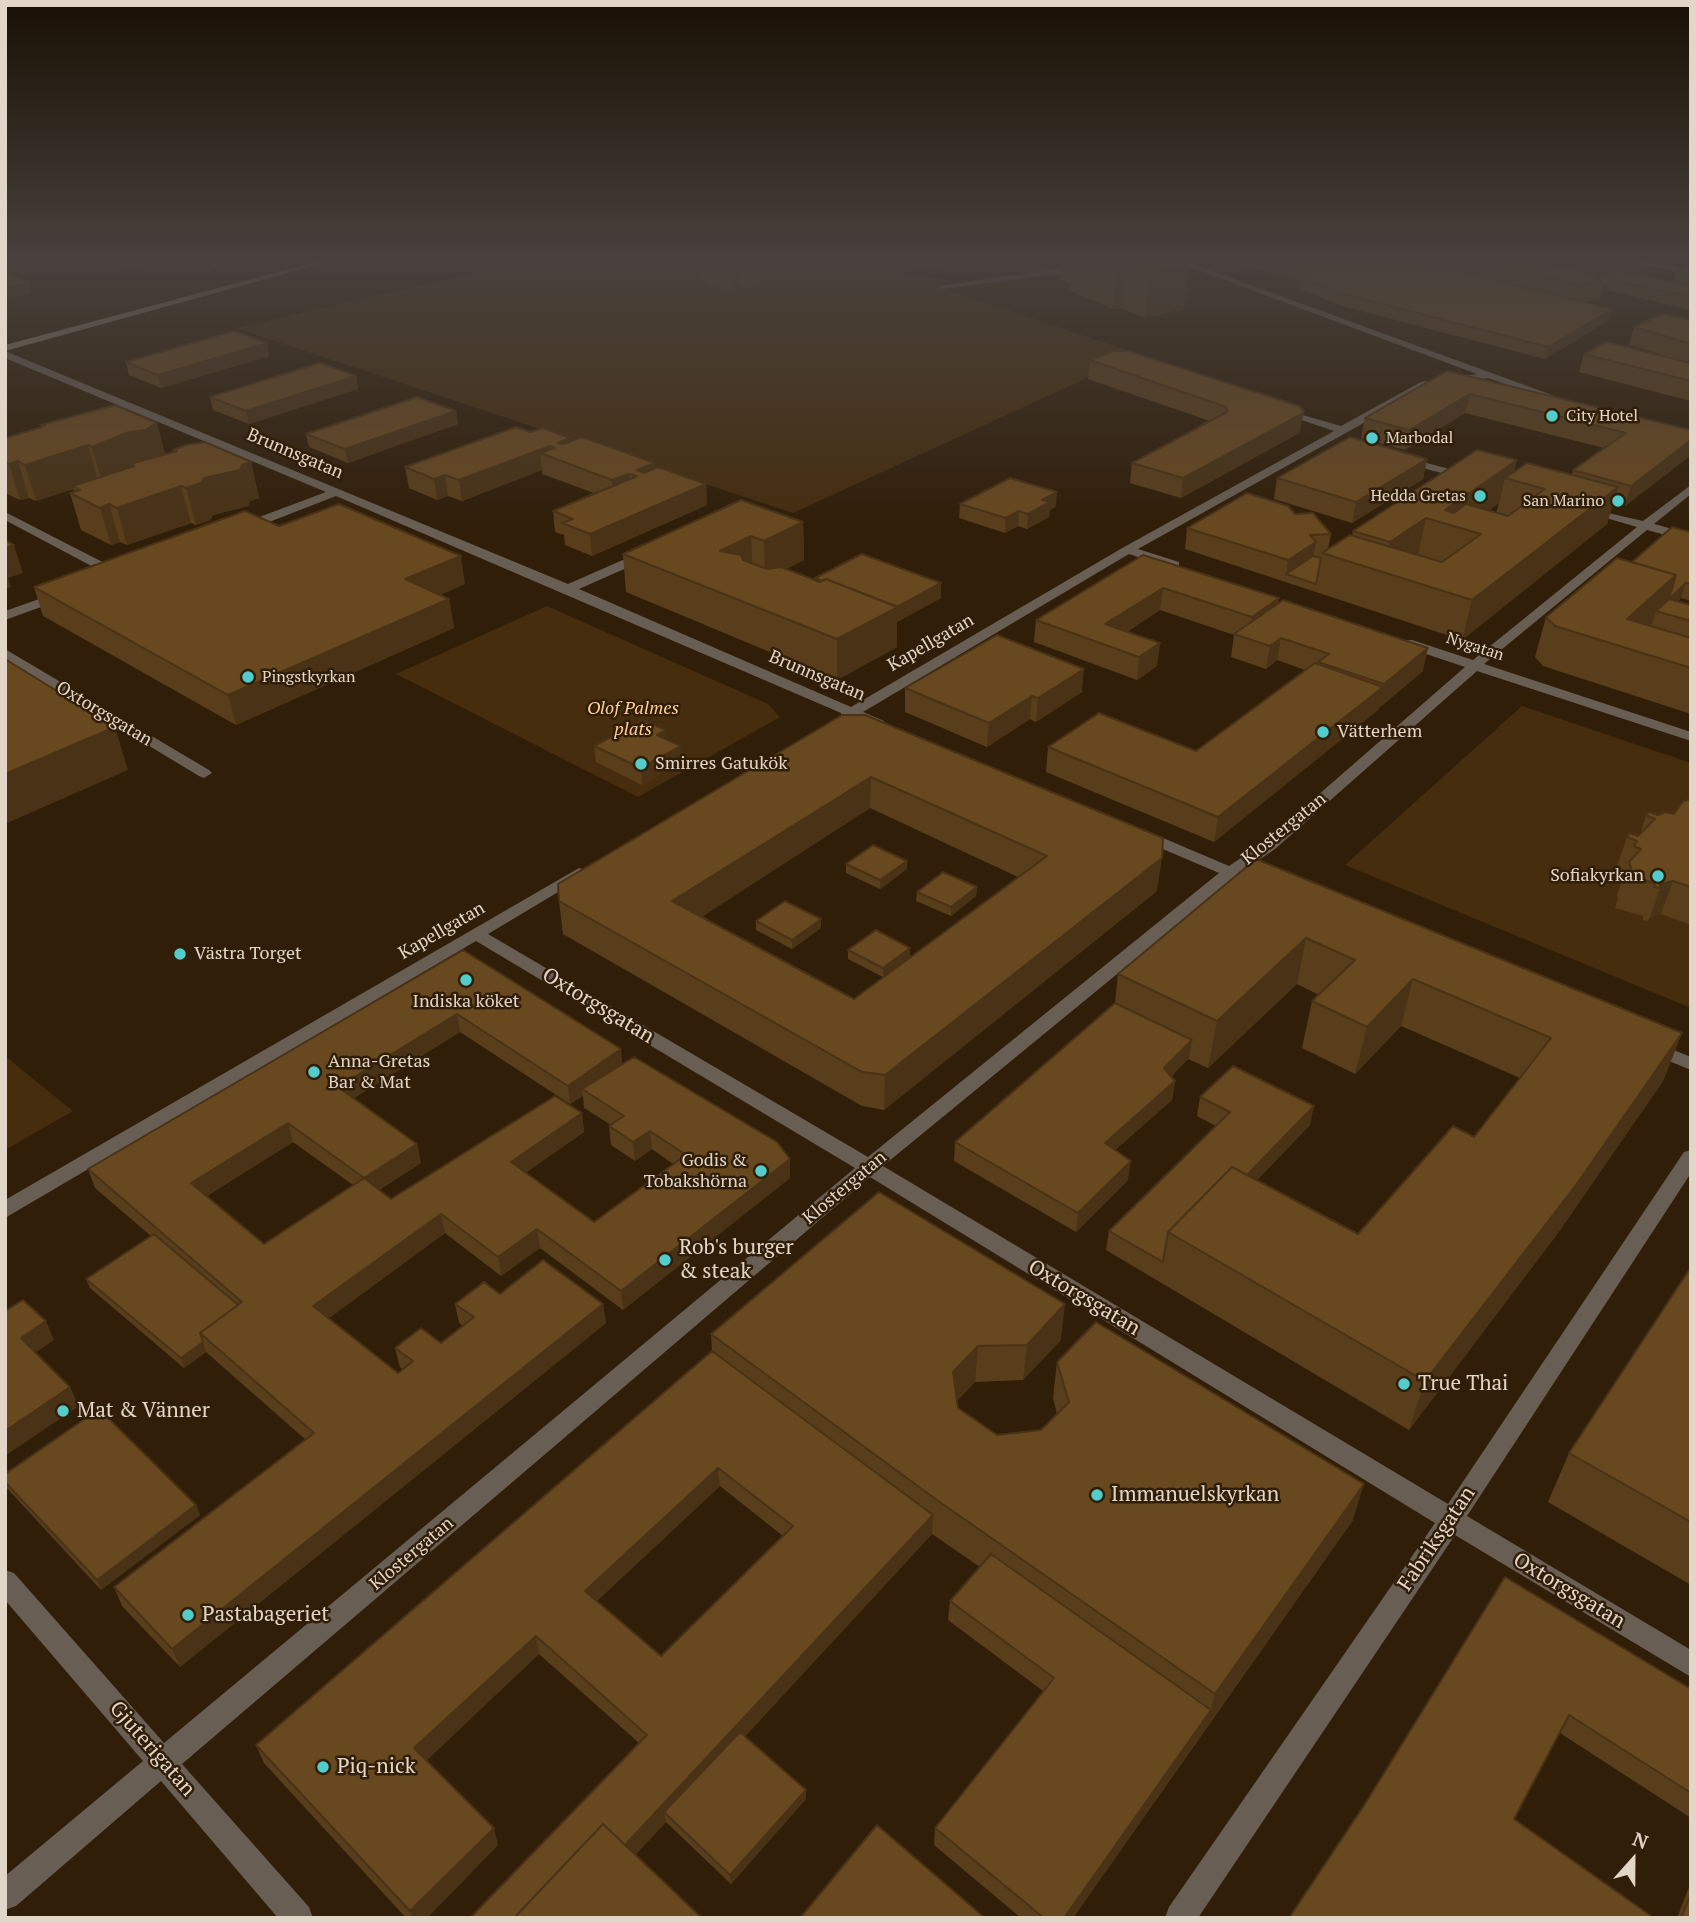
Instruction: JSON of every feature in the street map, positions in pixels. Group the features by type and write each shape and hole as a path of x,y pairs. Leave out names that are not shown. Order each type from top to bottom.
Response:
{"street":[{"path":"1421,350 1534,393 1572,402"},
{"name":"Brunnsgatan","path":"5,354 568,589 897,732"},
{"name":"Kapellgatan","path":"834,723 1128,550 1337,437 1425,384 1490,375"},
{"path":"1275,408 1337,437"},
{"path":"1394,457 1474,479"},
{"name":"Klostergatan","path":"5,1895 869,1167 1231,872 1269,846 1475,666 1691,488"},
{"path":"234,531 337,492"},
{"path":"1567,504 1691,538"},
{"path":"5,515 110,577 129,569"},
{"path":"1128,550 1193,571"},
{"path":"568,589 653,551"},
{"path":"5,616 79,588"},
{"name":"Nygatan","path":"1398,640 1691,737"},
{"name":"Oxtorgsgatan","path":"5,653 204,773"},
{"path":"1128,829 1256,883"},
{"name":"Kapellgatan","path":"5,1210 590,867"},
{"name":"Oxtorgsgatan","path":"476,933 869,1167 1691,1665"},
{"path":"1638,1042 1691,1064"},
{"name":"Fabriksgatan","path":"1180,1918 1451,1520 1691,1157"},
{"name":"Gjuterigatan","path":"5,1581 298,1918"}],"green space":[{"path":"301,350 1126,350 1139,354 793,513"},
{"name":"Olof Palmes plats","path":"547,606 768,704 780,717 638,797 396,674"},
{"path":"1522,706 1691,763 1691,1008 1345,865"},
{"path":"5,1056 73,1111 5,1150"}],"building":[{"path":"169,350 244,350 158,375 126,362"},
{"path":"1592,350 1638,350 1691,363 1691,381 1584,354"},
{"path":"1114,351 1128,351 1299,406 1304,411 1183,478 1132,463 1227,412 1226,407 1090,360"},
{"path":"320,363 356,376 246,411 210,397"},
{"path":"1447,371 1691,430 1691,440 1631,486 1573,470 1626,433 1470,394 1409,430 1365,418"},
{"path":"417,397 456,411 345,449 306,434"},
{"path":"115,405 157,423 145,430 129,432 92,447 88,445 25,465 18,461 5,463 5,438 45,426 41,425"},
{"path":"516,427 531,432 543,428 570,438 558,443 563,444 582,437 655,463 637,470 644,473 658,467 706,484 590,534 562,523 573,519 553,511 637,476 629,474 612,480 540,453 555,448 550,446 459,480 445,475 434,479 405,467"},
{"path":"1350,437 1427,459 1356,502 1277,478"},
{"path":"205,442 251,462 242,465 240,470 204,478 201,483 186,488 181,486 117,508 109,504 100,508 70,493 80,490 73,486 134,466 130,464 177,451 173,450 186,445"},
{"path":"1477,450 1517,460 1445,510 1454,513 1466,504 1508,516 1545,489 1505,478 1527,463 1618,487 1472,600 1322,553 1350,535 1442,562 1481,534 1426,518 1390,542 1353,531"},
{"path":"1010,478 1057,492 1042,500 1050,502 1028,514 1019,511 1006,518 960,504"},
{"path":"1247,493 1288,506 1295,514 1313,513 1331,534 1310,535 1316,542 1288,560 1187,528"},
{"path":"741,500 803,522 764,541 751,536 720,551 741,555 743,560 767,569 781,567 820,582 826,579 898,607 837,639 623,554"},
{"name":"Pingstkyrkan","path":"339,504 461,556 405,579 449,599 228,695 34,587 245,511 279,526"},
{"path":"1672,527 1691,532 1691,584 1686,583 1669,599 1676,575 1632,562"},
{"path":"5,540 14,545 5,548"},
{"path":"862,554 941,583 897,607 826,579 822,581 815,578"},
{"path":"1143,555 1279,598 1252,617 1163,588 1105,624 1160,643 1139,657 1036,620"},
{"path":"1313,556 1321,558 1316,584 1286,574"},
{"path":"1617,558 1676,575 1627,619 1691,638 1691,668 1555,626 1546,617"},
{"path":"1669,599 1691,605 1691,621 1656,611"},
{"path":"1283,600 1428,648 1384,684 1318,662 1329,654 1281,638 1270,646 1234,634"},
{"path":"997,635 1084,669 1038,698 1032,696 989,723 905,688"},
{"path":"5,659 115,727 5,774"},
{"path":"1315,663 1383,687 1218,817 1048,747 1099,713 1196,751"},
{"path":"842,715 865,715 1163,838 1162,858 885,1075 862,1072 559,901 558,884","holes":["871,777 1047,856 854,999 672,901"]},
{"path":"643,720 666,730 657,735 681,746 641,768 594,746"},
{"path":"1691,799 1691,887 1673,881 1660,884 1660,888 1654,887 1655,883 1626,875 1633,873 1629,862 1641,849 1634,846 1637,841 1627,837 1630,833 1638,836 1655,819 1646,815 1649,812 1658,815 1665,812 1674,814 1683,801"},
{"path":"873,845 907,861 880,880 846,864"},
{"path":"1256,859 1682,1033 1576,1185 1425,1381 1168,1232 1232,1167 1358,1234 1453,1126 1474,1137 1551,1038 1413,979 1367,1027 1312,1001 1355,960 1306,938 1217,1021 1118,974"},
{"path":"943,872 977,887 951,907 917,892"},
{"path":"785,901 821,919 792,940 756,921"},
{"path":"876,930 910,948 883,968 848,950"},
{"path":"463,950 621,1049 568,1086 457,1014 338,1087 417,1144 364,1178 391,1199 555,1096 582,1113 511,1162 594,1222 686,1155 650,1131 633,1142 609,1126 624,1116 582,1089 634,1057 777,1142 790,1159 621,1291 537,1229 498,1257 441,1214 313,1306 398,1373 413,1361 395,1348 421,1328 441,1343 474,1317 455,1304 484,1282 500,1294 543,1260 603,1304 172,1649 114,1587 314,1433 200,1333 242,1302 88,1169","holes":["288,1123 364,1178 264,1244 191,1183"]},
{"path":"1115,1003 1192,1040 1164,1068 1175,1081 1105,1143 1131,1161 1078,1213 955,1142"},
{"path":"1233,1066 1314,1106 1247,1175 1232,1167 1168,1232 1163,1262 1109,1231 1230,1112 1200,1097"},
{"name":"Immanuelskyrkan","path":"879,1192 1065,1304 1027,1345 978,1346 953,1372 958,1408 997,1435 1041,1430 1069,1402 1057,1362 1096,1322 1364,1484 1215,1694 934,1498 711,1334"},
{"path":"154,1234 238,1305 200,1333 203,1342 181,1358 86,1279"},
{"path":"1691,1267 1691,1522 1569,1453"},
{"path":"23,1300 46,1321 21,1338 70,1387 5,1431 5,1311"},
{"path":"712,1351 933,1515 625,1845 603,1824 514,1918 470,1918 647,1735 536,1636 414,1748 494,1828 410,1911 256,1745","holes":["718,1468 793,1526 661,1656 585,1591"]},
{"path":"99,1409 196,1505 97,1580 5,1482 5,1474"},
{"path":"991,1554 1211,1710 1064,1918 1044,1918 935,1828 1054,1678 950,1601"},
{"path":"1505,1577 1691,1689 1691,1793 1569,1715 1514,1819 1654,1918 1289,1918 1365,1804"},
{"path":"740,1732 806,1790 730,1875 664,1812"},
{"path":"603,1824 702,1918 514,1918"},
{"path":"877,1825 985,1918 800,1918"},
{"path":"1691,1894 1691,1918 1681,1918"}],"place":[{"name":"City Hotel","path":"1552,416"},
{"name":"Marbodal","path":"1372,438"},
{"name":"Hedda Gretas","path":"1480,496"},
{"name":"San Marino","path":"1618,501"},
{"name":"Pingstkyrkan","path":"248,677"},
{"name":"Vätterhem","path":"1323,732"},
{"name":"Smirres Gatukök","path":"641,764"},
{"name":"Sofiakyrkan","path":"1658,876"},
{"name":"Västra Torget","path":"180,954"},
{"name":"Indiska köket","path":"466,980"},
{"name":"Anna-Gretas Bar & Mat","path":"314,1072"},
{"name":"Godis & Tobakshörna","path":"761,1171"},
{"name":"Rob's burger & steak","path":"665,1260"},
{"name":"True Thai","path":"1404,1384"},
{"name":"Mat & Vänner","path":"63,1411"},
{"name":"Immanuelskyrkan","path":"1097,1495"},
{"name":"Pastabageriet","path":"188,1615"},
{"name":"Piq-nick","path":"323,1767"}]}
